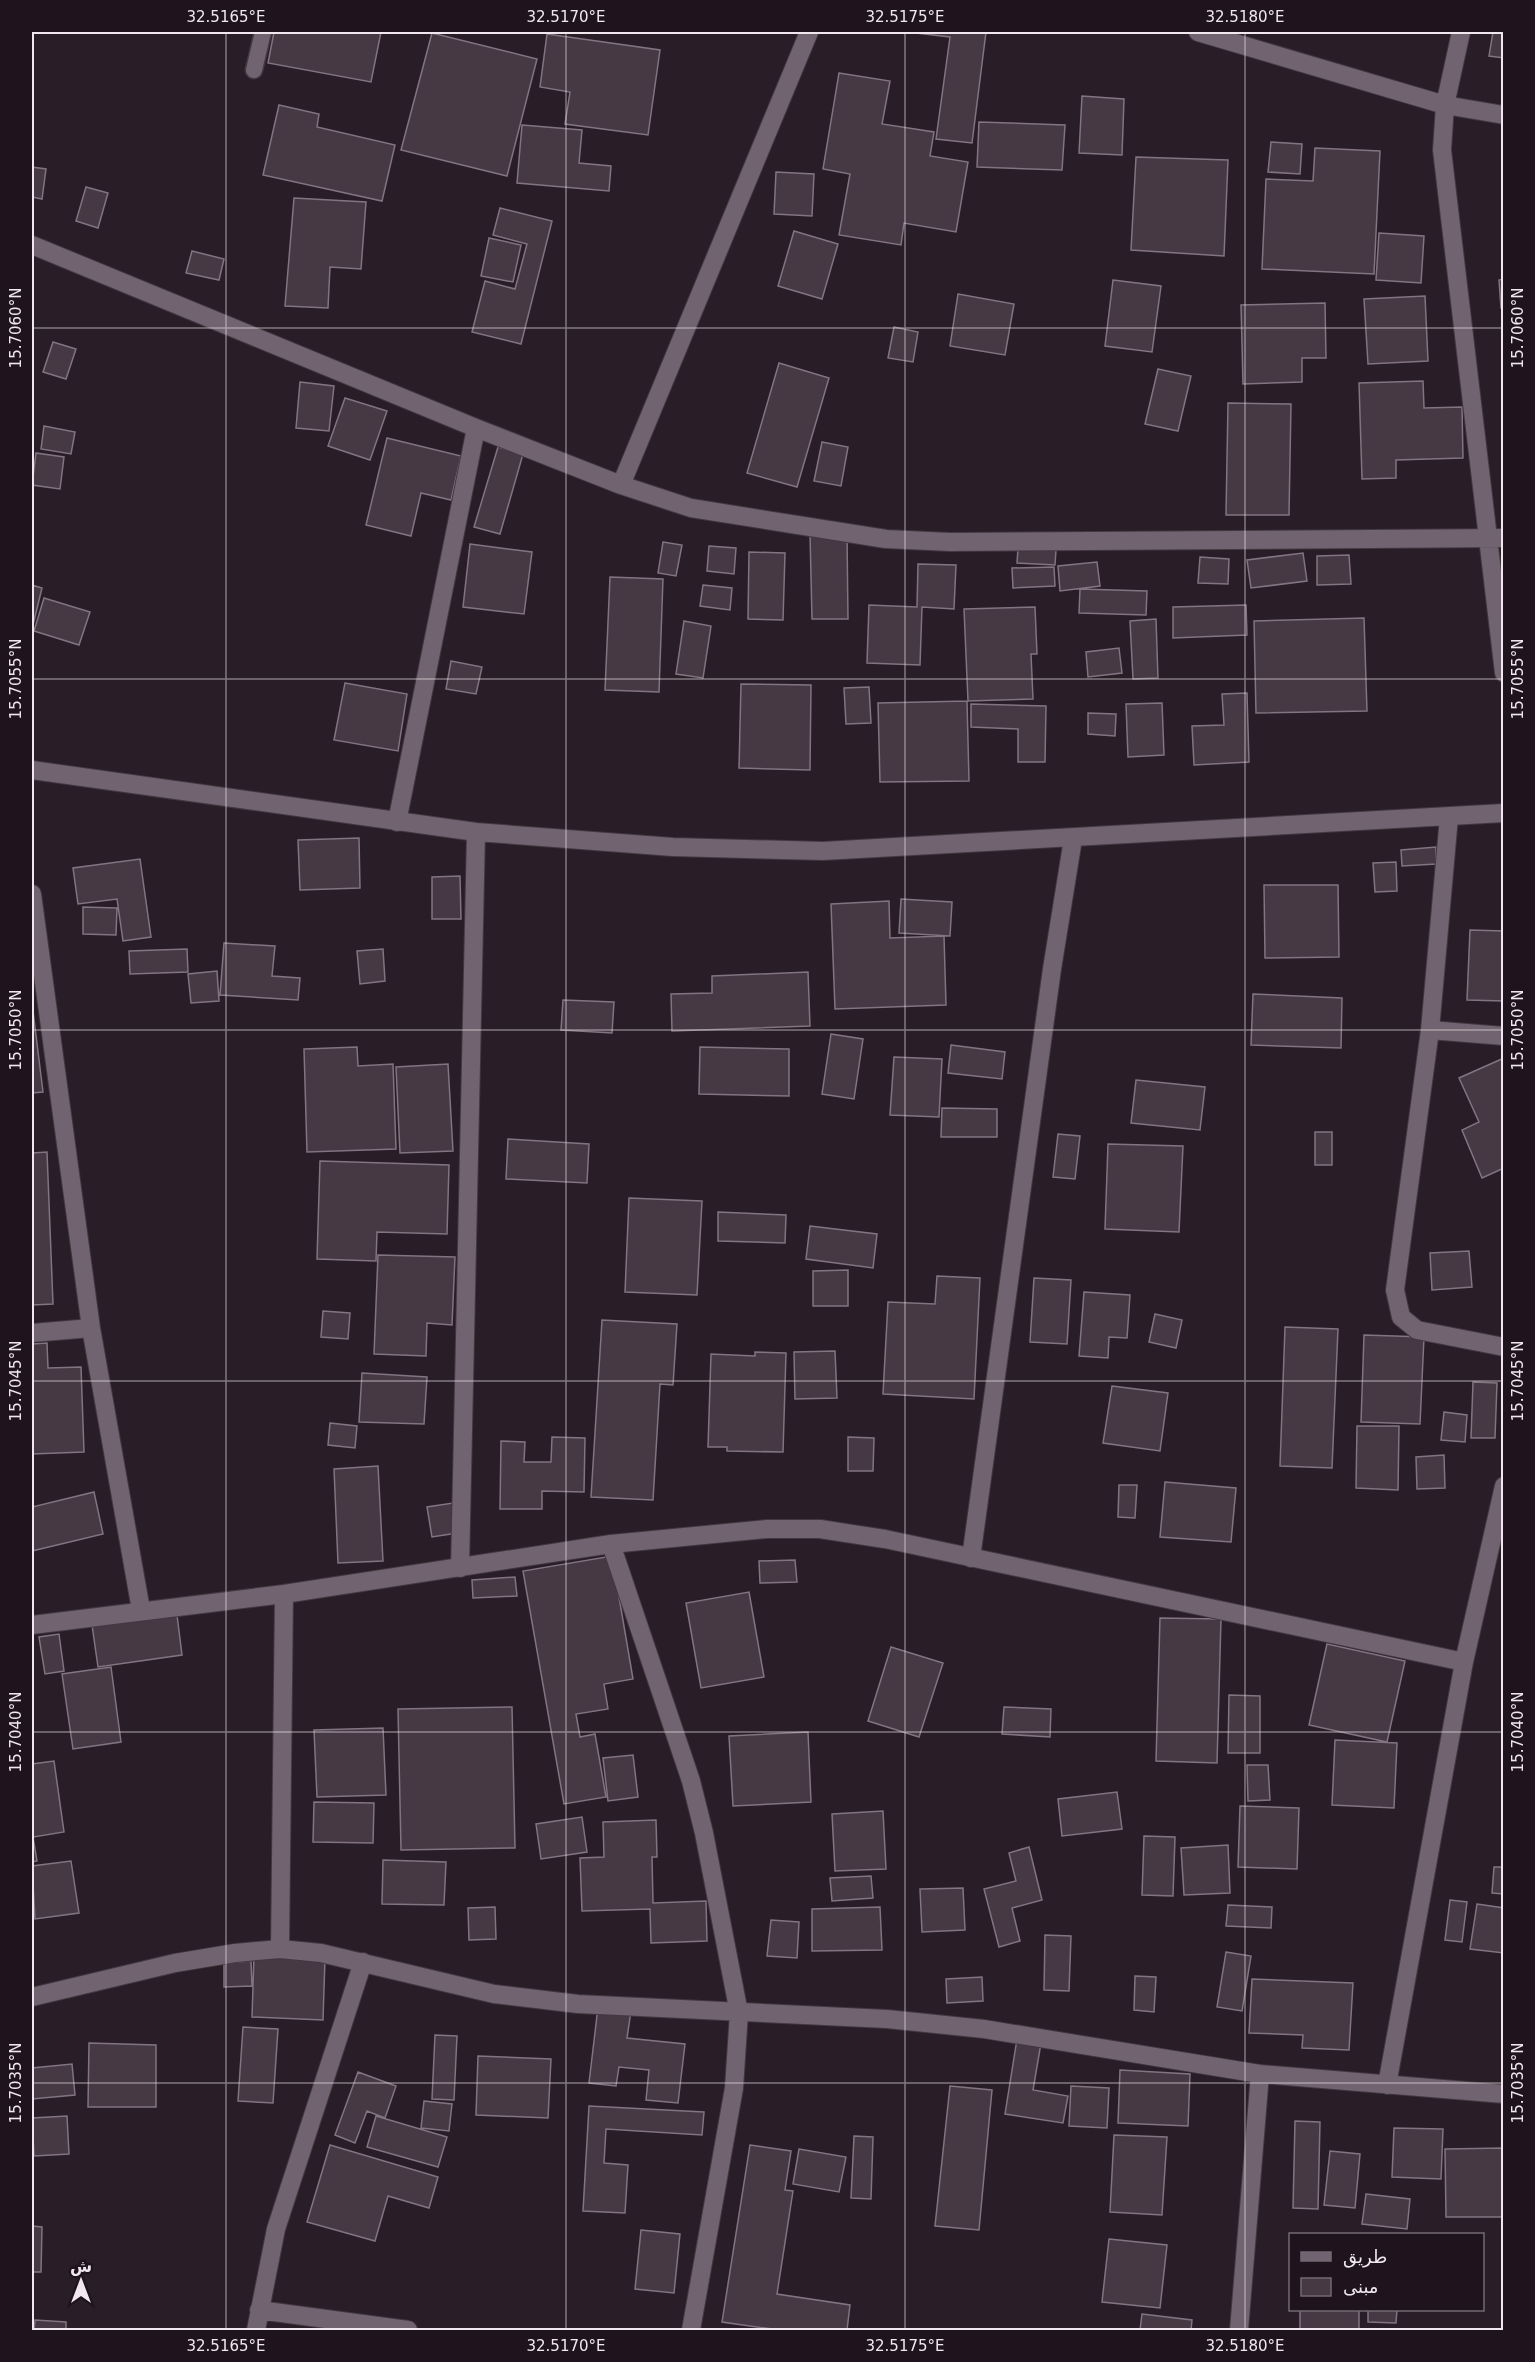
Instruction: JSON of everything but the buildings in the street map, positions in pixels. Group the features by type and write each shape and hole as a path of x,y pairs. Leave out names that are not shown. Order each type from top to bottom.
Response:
{"street":[{"path":"621,485 809,32"},
{"path":"1198,32 1445,105 1503,115"},
{"path":"1461,32 1445,105 1442,150 1496,538 1503,673"},
{"path":"32,245 476,428 621,485 691,508 886,539 962,542 1496,538"},
{"path":"397,822 476,428"},
{"path":"32,770 476,832 673,848 823,851 1073,839 1503,813"},
{"path":"1449,817 1430,1030 1395,1290 1401,1317 1417,1330 1503,1347"},
{"path":"460,1568 476,832"},
{"path":"971,1558 1052,969 1073,839"},
{"path":"32,894 35,950 91,1328 141,1610"},
{"path":"1430,1030 1503,1036"},
{"path":"32,1333 91,1328"},
{"path":"1388,2085 1464,1662 1503,1486"},
{"path":"32,1625 284,1593 611,1544 767,1529 820,1529 885,1539 1464,1662"},
{"path":"611,1544 691,1781 704,1833 739,2013 734,2088 691,2331"},
{"path":"280,1949 284,1593"},
{"path":"32,1996 175,1963 235,1953 280,1949 321,1953 494,1994 578,2004 875,2018 984,2029 1260,2074 1503,2094"},
{"path":"256,2331 276,2229 363,1962"},
{"path":"1239,2331 1260,2074"},
{"path":"259,2310 408,2331"}],"lane":[{"path":"254,70 263,32"}]}
